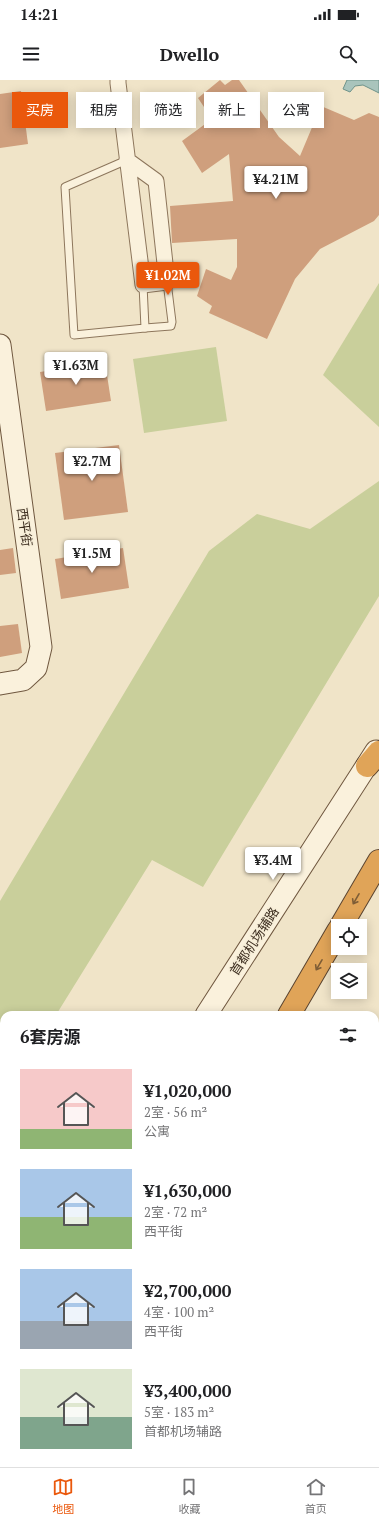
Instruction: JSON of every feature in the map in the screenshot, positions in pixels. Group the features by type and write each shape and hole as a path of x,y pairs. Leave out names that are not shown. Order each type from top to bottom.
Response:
{"highway":[{"path":"345,919 376,866"},
{"path":"291,1011 331,943"}],"street":[{"path":"118,80 127,160 143,285 167,282 156,181 127,160"},
{"name":"西平街","path":"0,345 41,647 36,668 23,680 0,684"},
{"name":"首都机场辅路","path":"209,1011 373,759 379,746"}],"lane":[{"path":"127,160 65,187 74,335 171,326 172,322 167,282"},
{"path":"143,285 145,328"}],"green space":[{"path":"379,283 379,427 323,375"},
{"path":"216,347 227,421 144,433 133,359"},
{"path":"379,481 379,596 203,887 152,860 58,1011 0,1011 0,901 209,551 257,514 310,529"}],"water":[{"path":"347,80 379,80 379,93 363,85 355,86 350,92 343,89"}],"building":[{"path":"220,80 225,85 232,80 239,80 247,92 205,92"},
{"path":"12,92 12,128 26,128 28,144 0,148 0,94"},
{"path":"204,93 204,107 198,98"},
{"path":"324,107 354,120 369,113 379,117 379,215 374,221 320,249 295,279 267,339 209,313 212,306 197,296 206,269 231,280 237,267 237,239 172,243 170,206 233,201 229,154 202,173 182,141 204,125 204,128 260,128 260,110 268,121 268,128 273,128 279,137 300,156 312,128 324,128"},
{"path":"105,362 111,401 46,411 40,372"},
{"path":"119,445 128,512 64,520 55,453"},
{"path":"13,548 16,573 0,575 0,550"},
{"path":"123,548 129,588 61,599 55,559"},
{"path":"18,624 22,653 0,657 0,626"}]}
